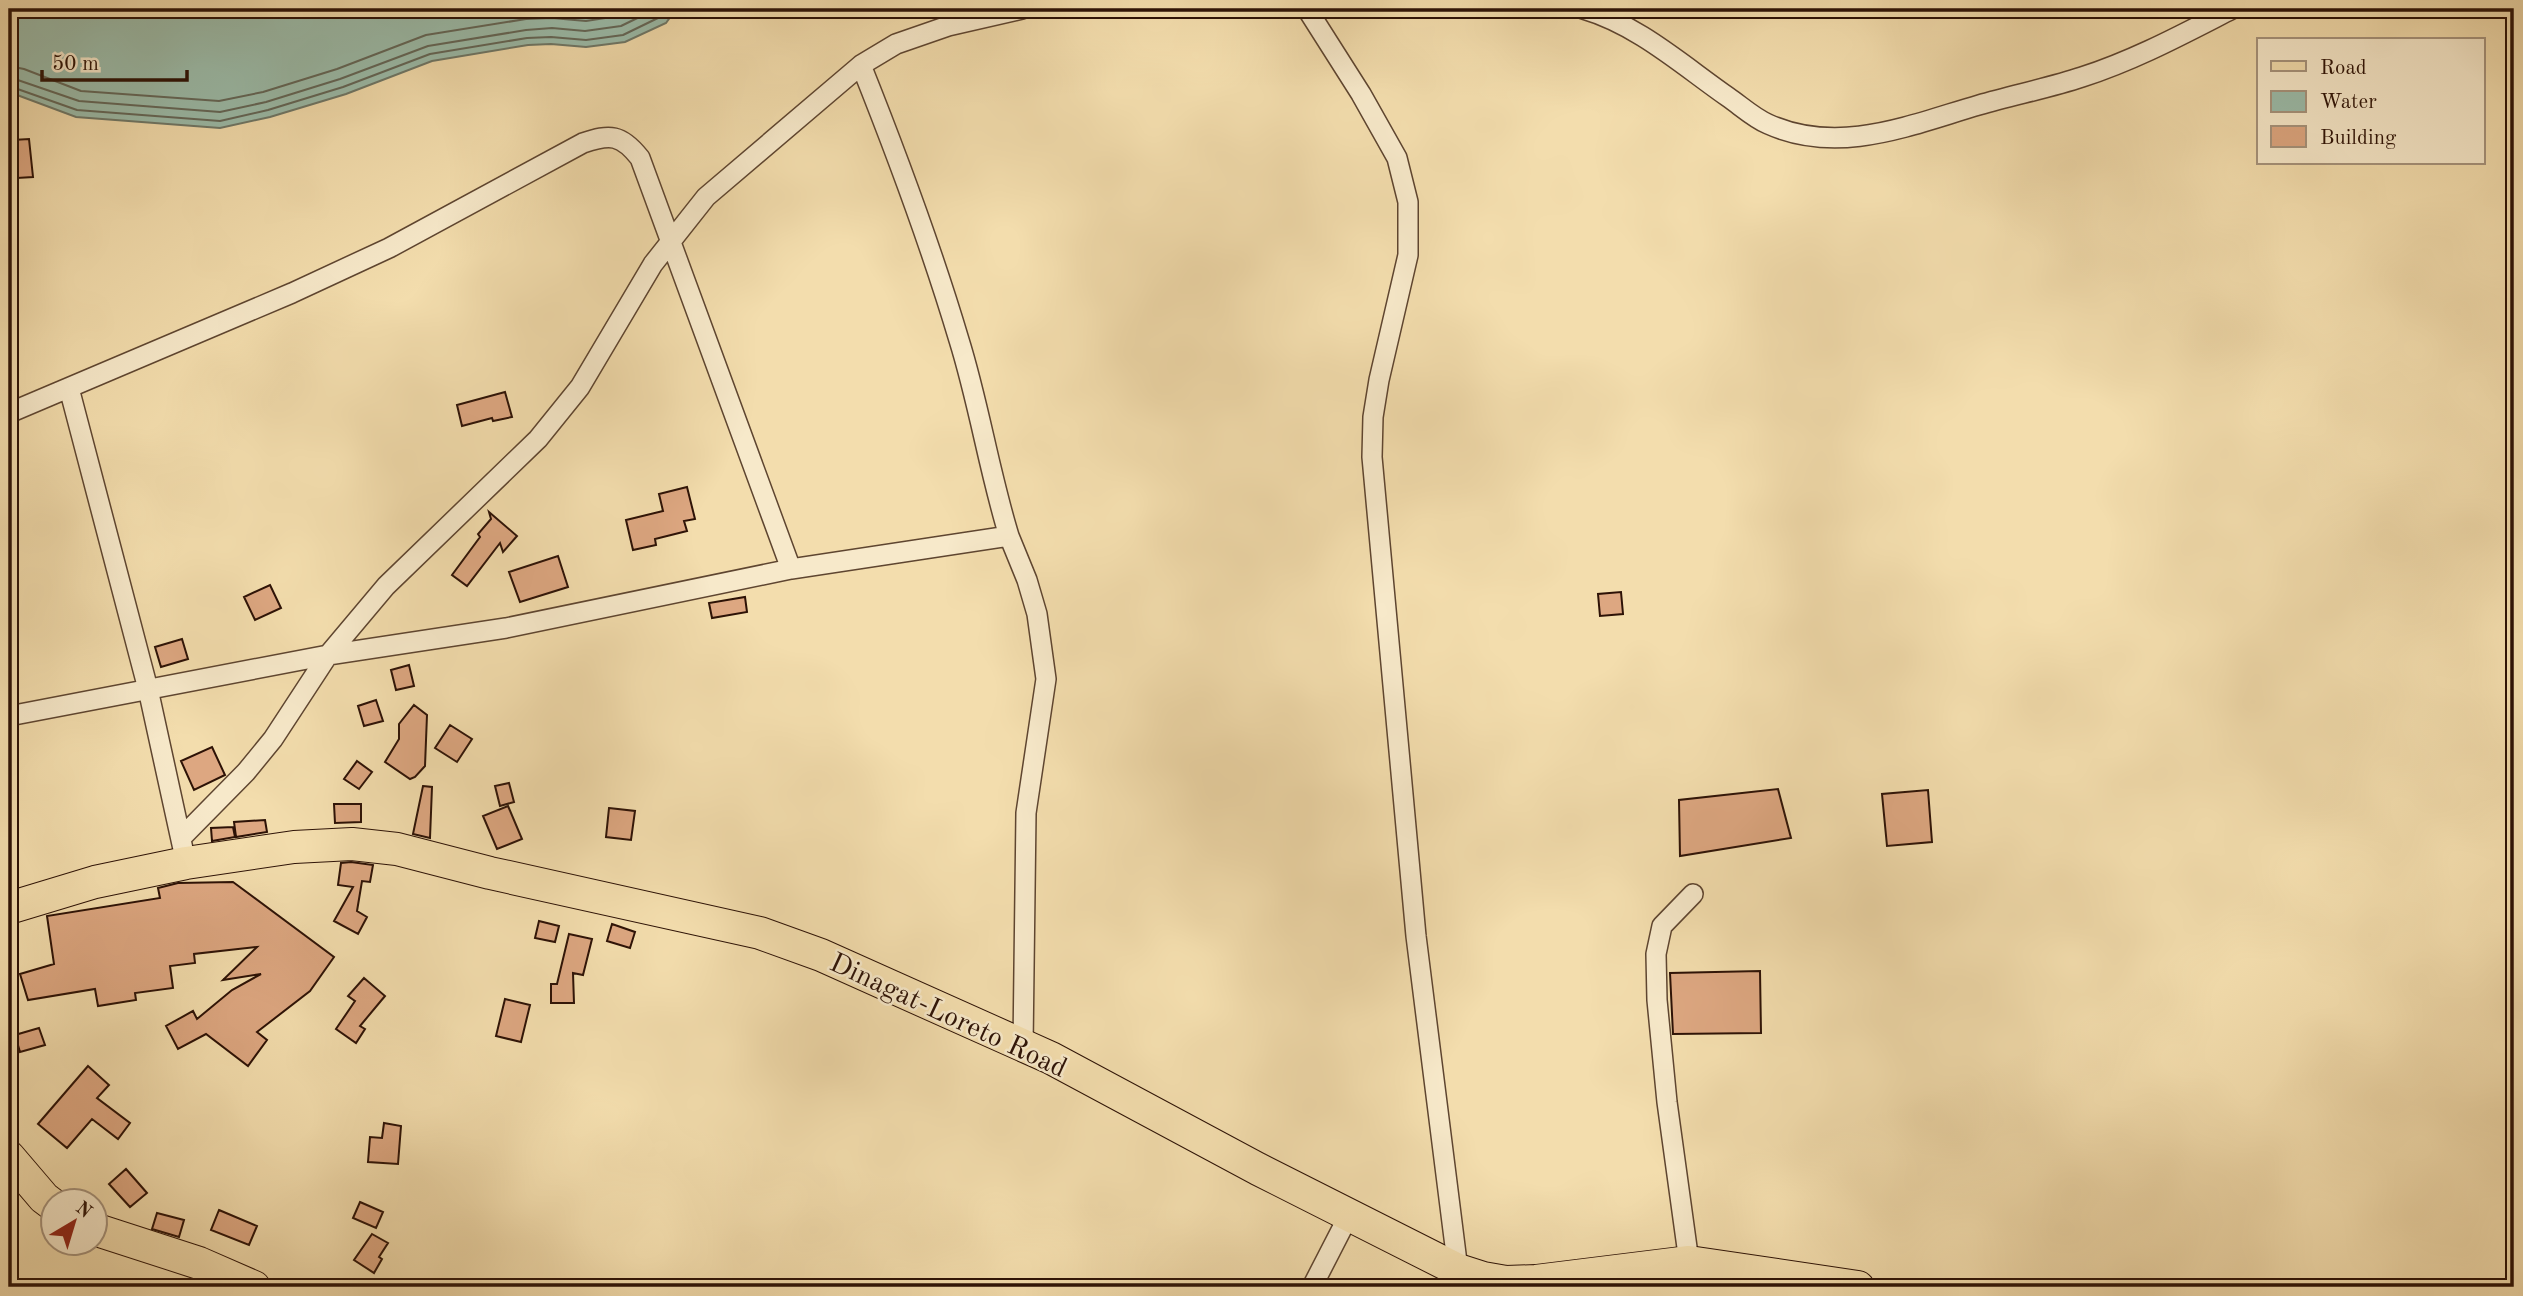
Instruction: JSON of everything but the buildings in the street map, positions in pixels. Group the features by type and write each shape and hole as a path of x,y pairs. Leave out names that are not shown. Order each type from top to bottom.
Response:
{"main road":[{"name":"Dinagat-Loreto Road","path":"9,908 95,882 183,850 323,844 397,849 490,873 760,933 821,955 1023,1046 1458,1270 1483,1278 1506,1282 1536,1281 1689,1262 1858,1287"},
{"path":"9,1157 38,1191"},
{"path":"108,1234 199,1263 254,1287"}],"street":[{"path":"183,850 273,739 328,655 386,586 538,439 580,387 617,321 671,239 706,197 861,65 896,44 948,26 1022,9"},
{"path":"1307,9 1361,94 1397,159 1408,202 1408,255 1379,380 1373,417 1372,457 1416,936 1458,1270"},
{"path":"1583,9 1633,30 1766,124 1804,137 1849,137 1905,129 1983,104 2080,78 2144,53 2232,9"},
{"path":"861,65 909,187 960,342 997,499 1037,614 1046,679 1026,813 1023,1046"},
{"path":"9,414 304,288 389,248 583,143 602,137 618,138 630,145 640,158 791,569"},
{"path":"69,388 148,689 183,850"},
{"path":"9,716 328,655 506,628 791,569 1009,536"},
{"path":"1689,1262 1667,1102 1657,1000 1656,954 1662,926 1693,894"},
{"path":"1312,1287 1349,1215"}],"water":[{"path":"9,9 676,9 666,23 625,42 586,47 528,45 432,61 346,94 270,117 220,128 76,117 9,92"}]}
